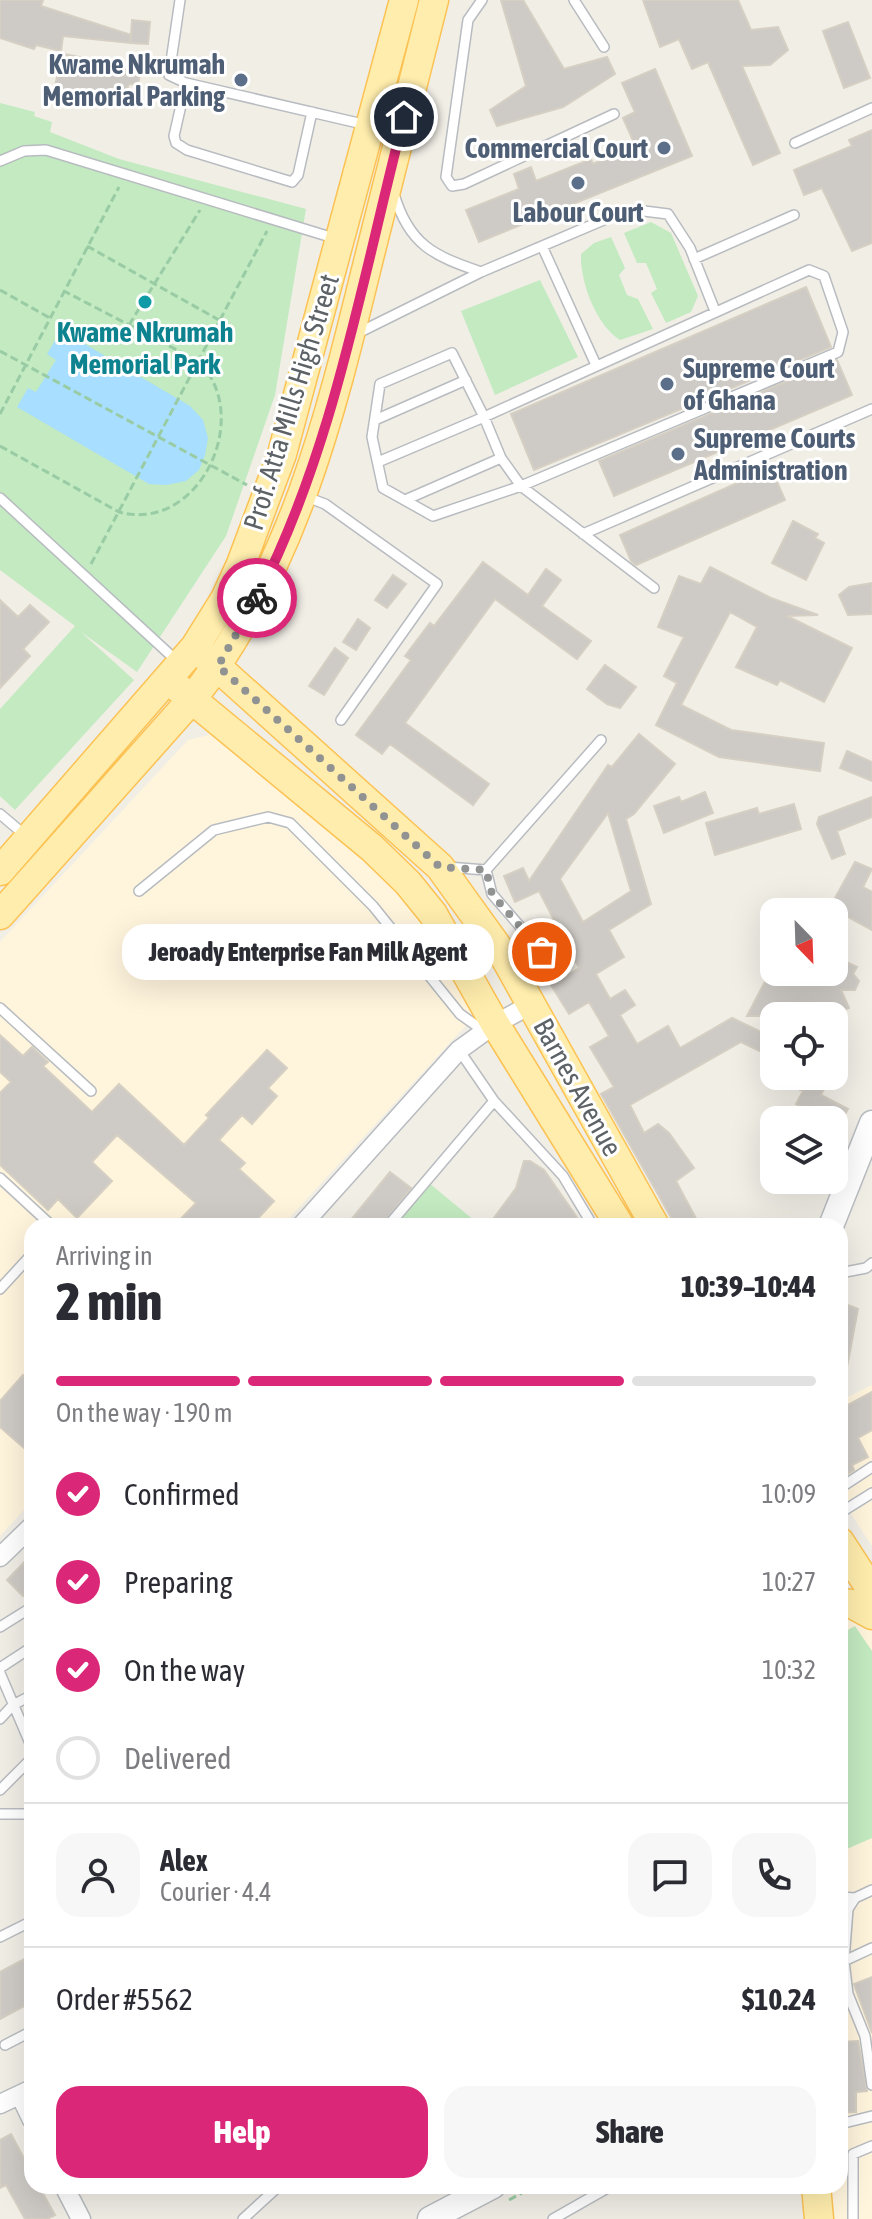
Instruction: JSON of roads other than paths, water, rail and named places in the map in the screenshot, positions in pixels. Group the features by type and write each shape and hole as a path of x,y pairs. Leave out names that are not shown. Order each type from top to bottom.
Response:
{"main road":[{"name":"Prof. Atta Mills High Street","path":"1,866 181,664 225,599 269,495 404,0"},
{"name":"Prof. Atta Mills High Street","path":"0,915 218,666 284,545 304,496 349,337 434,0"},
{"name":"Barnes Avenue","path":"615,1218 490,1028 433,914 408,883 372,848 193,698 181,664 218,666 440,867 504,956 651,1218"},
{"path":"836,1218 871,1127"},
{"path":"848,1554 872,1591"},
{"path":"848,1604 872,1615"},
{"path":"430,2219 478,2194"},
{"path":"817,2194 819,2219"}],"street":[{"path":"308,1218 459,1050 532,1004"},
{"path":"0,1557 24,1534"},
{"path":"0,2104 24,2093"},
{"path":"68,2194 81,2219"}],"lane":[{"path":"180,0 169,75 186,83 368,125"},
{"path":"482,0 468,20 446,177 452,186 464,184 614,114"},
{"path":"574,0 604,47"},
{"path":"186,83 174,136 176,143 187,150 292,182 298,175 312,112"},
{"path":"795,143 872,108"},
{"path":"0,161 24,151 46,150 339,239"},
{"path":"389,175 405,226 432,253 481,272"},
{"path":"349,337 481,272 613,216 644,211 668,214 694,259 715,311"},
{"path":"694,259 794,215"},
{"path":"542,246 596,365"},
{"path":"378,462 484,417 715,311 809,270 817,270 824,276 843,332 838,352 521,486 433,516 383,488 372,437 380,384 452,353 484,417 501,458 521,486 654,588"},
{"path":"375,420 466,380"},
{"path":"583,534 872,409"},
{"path":"405,500 501,458"},
{"path":"304,496 325,504 437,584 341,720"},
{"path":"0,498 181,664"},
{"path":"486,870 601,740"},
{"path":"0,814 28,838"},
{"path":"139,891 214,830 268,817 290,823 373,906 460,1014 490,1028"},
{"path":"440,867 486,870"},
{"path":"486,870 492,894 542,952"},
{"path":"0,1008 91,1091"},
{"path":"459,1050 494,1101 563,1176 588,1218"},
{"path":"395,1218 494,1101"},
{"path":"0,1178 43,1218"},
{"path":"0,1289 24,1263"},
{"path":"848,1271 866,1268 872,1263"},
{"path":"848,1483 872,1467"},
{"path":"848,1508 872,1493"},
{"path":"0,1627 24,1612"},
{"path":"24,1653 0,1671 24,1730"},
{"path":"0,1719 13,1705 24,1699"},
{"path":"0,1790 24,1766"},
{"path":"0,1814 24,1814"},
{"path":"848,1898 855,1898 872,1890"},
{"path":"848,1909 855,1898"},
{"path":"0,1937 24,1925"},
{"path":"848,1959 872,1948"},
{"path":"848,1994 865,2036 872,2085"},
{"path":"5,2045 24,2035"},
{"path":"848,2122 872,2116"},
{"path":"853,2219 853,2154 872,2146"},
{"path":"243,2219 270,2194"},
{"path":"553,2219 597,2194"}],"water":[{"path":"61,330 190,406 203,420 208,438 199,470 186,481 149,484 17,407 28,388 36,392 56,360 47,354"}],"place":[{"name":"Kwame Nkrumah Memorial Parking","path":"241,80"},
{"name":"Commercial Court","path":"664,148"},
{"name":"Labour Court","path":"578,183"},
{"name":"Kwame Nkrumah Memorial Park","path":"145,302"},
{"name":"Supreme Court of Ghana","path":"667,384"},
{"name":"Supreme Courts Administration","path":"678,454"},
{"name":"Jeroady Enterprise Fan Milk Agent","path":"542,952"}]}
